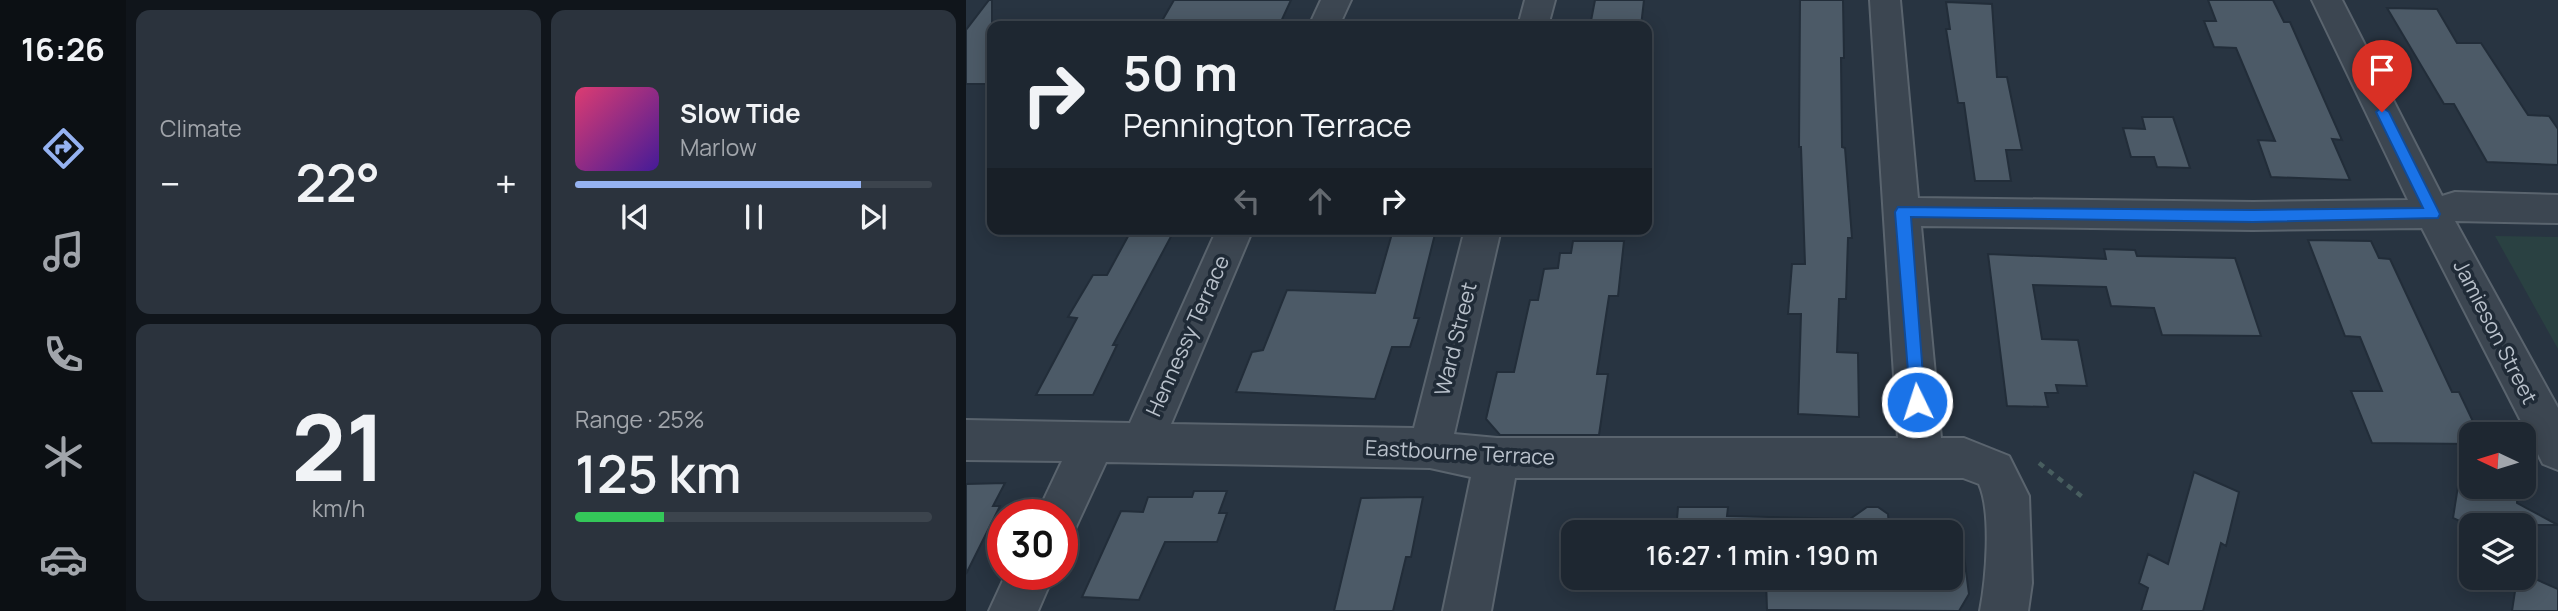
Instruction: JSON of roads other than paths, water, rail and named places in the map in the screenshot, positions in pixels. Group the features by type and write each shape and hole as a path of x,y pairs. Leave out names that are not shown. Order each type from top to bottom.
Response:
{"street":[{"path":"1326,21 1336,0"},
{"path":"1534,21 1540,0"},
{"path":"1885,0 1921,457"},
{"name":"Jamieson Street","path":"2326,0 2433,214 2558,450"},
{"path":"1903,212 2253,216 2433,214 2455,206 2558,209"},
{"name":"Hennessy Terrace","path":"1142,443 1232,235"},
{"name":"Ward Street","path":"1430,448 1482,235"},
{"name":"Eastbourne Terrace","path":"966,440 1430,448 1464,457 1497,458 1964,458 1994,470 2007,496 2010,583 2004,611"},
{"path":"1066,499 1093,443"},
{"path":"1467,611 1497,458"},
{"path":"1013,611 1023,590"}]}
